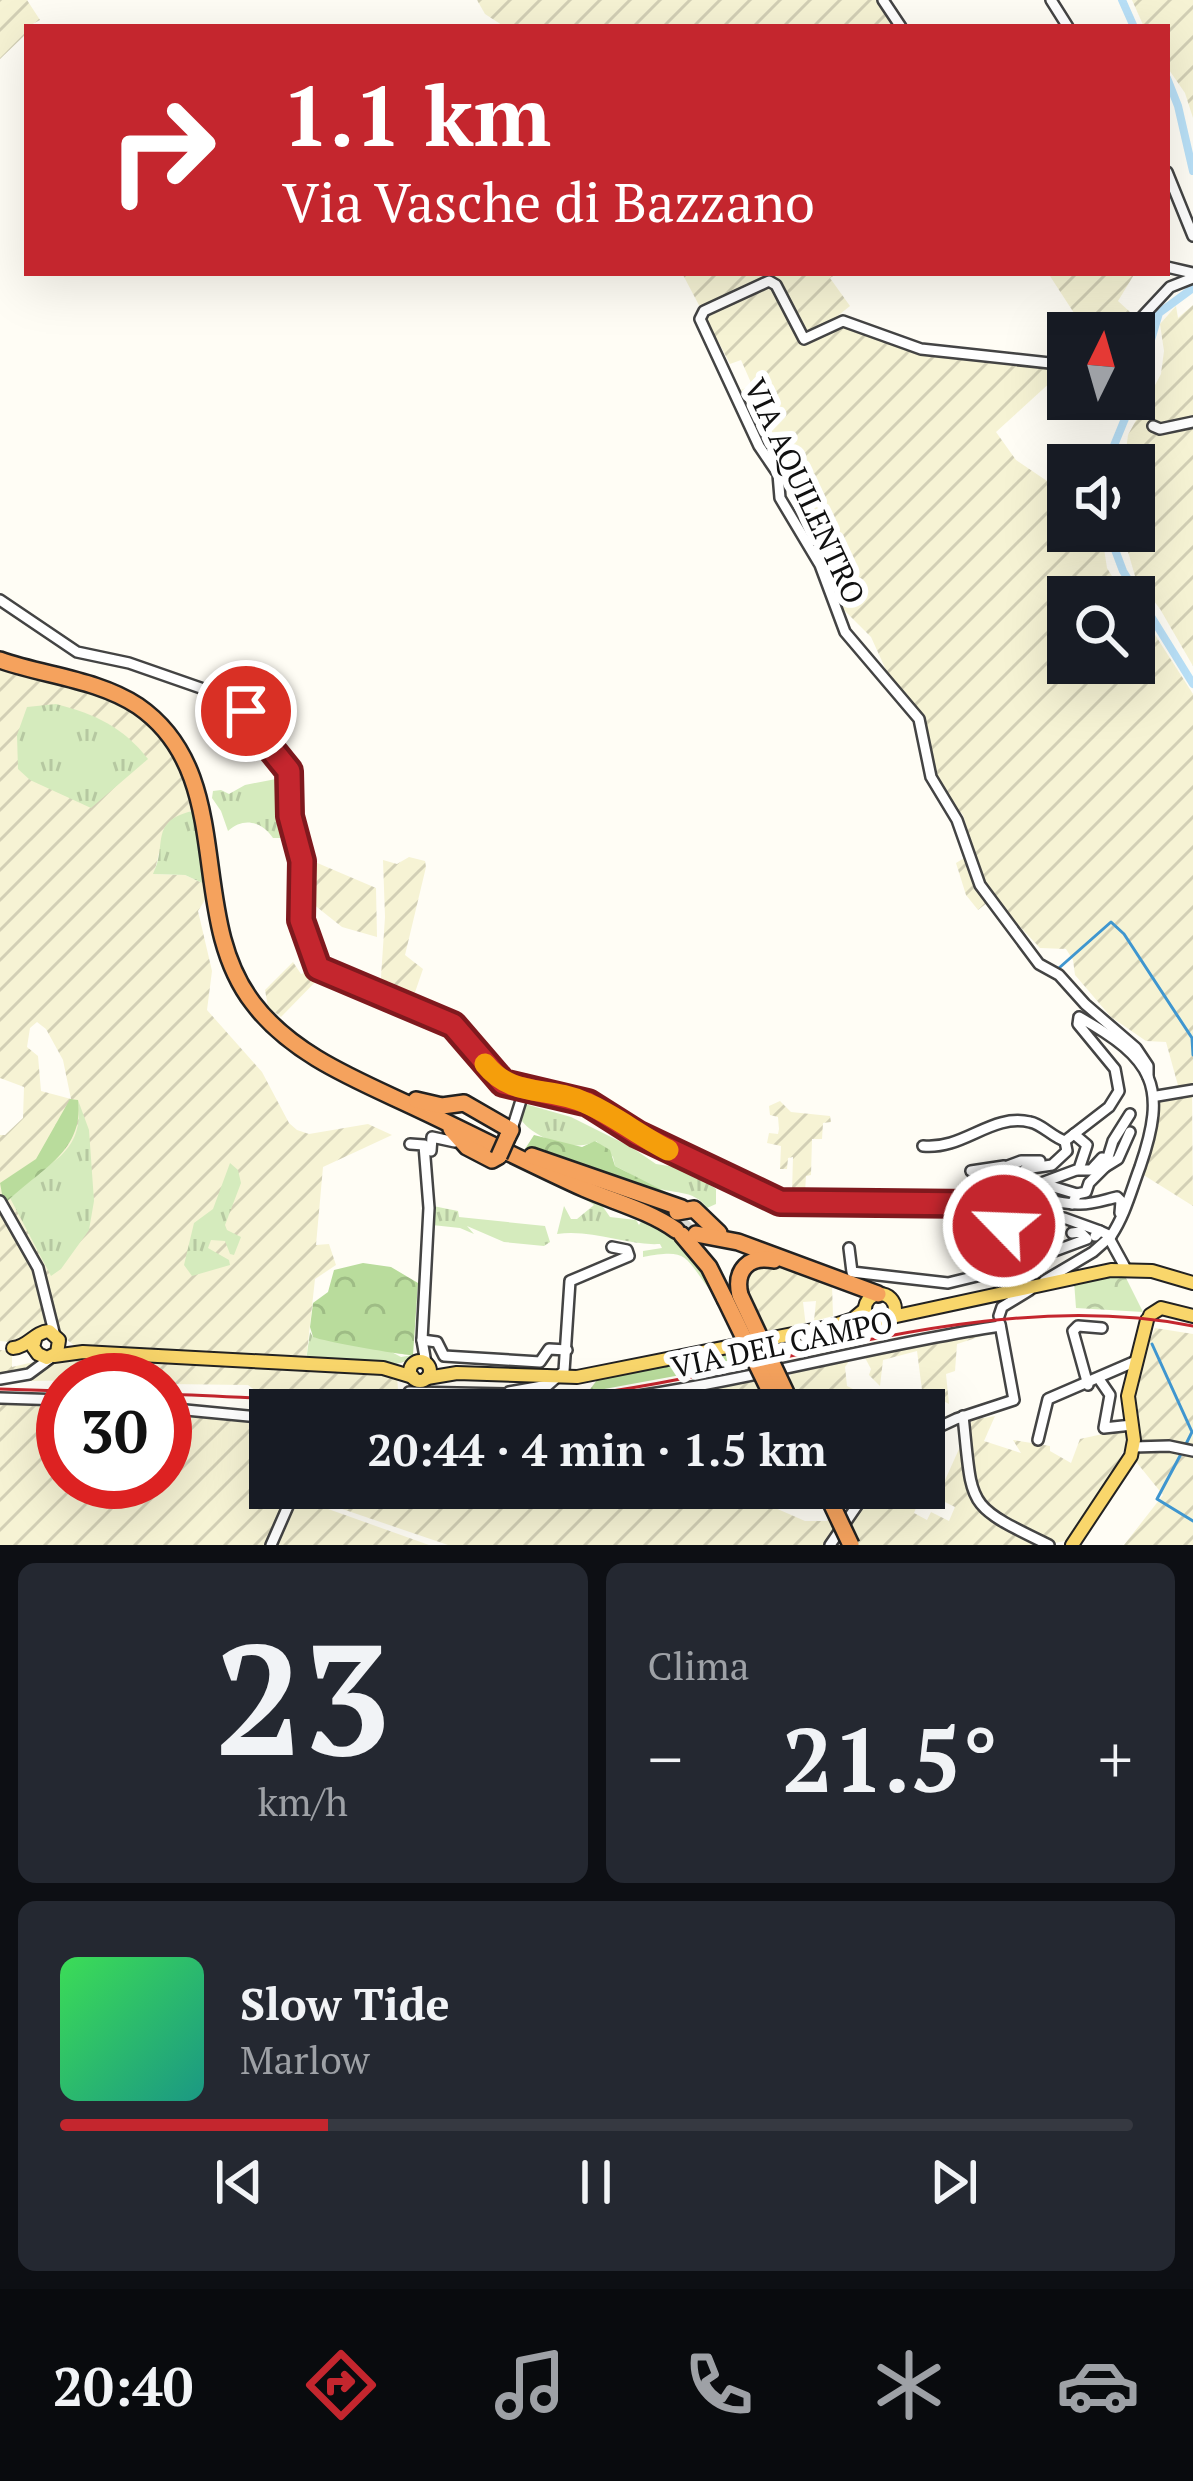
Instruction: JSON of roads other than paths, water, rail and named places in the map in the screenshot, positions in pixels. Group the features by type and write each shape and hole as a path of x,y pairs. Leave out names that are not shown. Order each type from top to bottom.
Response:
{"highway":[{"path":"0,657 117,687 166,722 194,762 203,787 228,944 258,999 302,1041 413,1099 491,1160 506,1144"},
{"path":"0,657 115,694 160,726 187,763 196,787 223,946 253,1004 274,1028 313,1056 440,1119 470,1140"},
{"path":"413,1099 472,1107 506,1144 691,1231 738,1242 827,1277 879,1306"},
{"path":"456,1104 454,1114 470,1140"},
{"path":"506,1144 660,1212"},
{"path":"506,1144 694,1209 691,1231 732,1297 776,1389"},
{"path":"732,1297 742,1268 760,1259 845,1286"},
{"path":"827,1277 879,1306"},
{"path":"834,1509 850,1545"}],"main road":[{"path":"77,1353 552,1378 596,1374 828,1327 879,1306 1009,1295 1071,1271 1154,1271 1191,1282"},
{"path":"828,1327 876,1323 879,1306"},
{"path":"1072,1545 1125,1467 1133,1447 1128,1399 1148,1317 1164,1308 1193,1316"},
{"path":"6,1347 24,1346 46,1331 83,1352"},
{"path":"37,1335 33,1347 40,1353"},
{"path":"51,1353 60,1346 57,1336"},
{"path":"6,1347 36,1355"}],"street":[{"path":"1170,179 1193,236"},
{"path":"1147,312 1170,287 1193,275"},
{"name":"VIA AQUILENTRO","path":"1047,362 921,349 840,321 804,339 770,281 704,311 700,319 759,446 778,474 780,498 820,565 845,632 919,718 931,777 957,820 980,885 1037,962 1059,975 1080,1000 1136,1048 1148,1065 1148,1077"},
{"path":"1153,426 1160,429 1193,422"},
{"path":"0,600 77,652 129,663 240,704 289,771 290,816 302,861 301,920 318,968 453,1025 503,1083 588,1103 637,1134 787,1204 975,1204 994,1208 1006,1218 1057,1217 1100,1237 1126,1269"},
{"path":"1071,1271 1122,1217 1153,1129 1156,1096 1125,1048 1077,1017 1117,1073 1118,1116 1127,1129"},
{"path":"1156,1096 1193,1090"},
{"path":"506,1144 522,1096 534,1091"},
{"path":"975,1204 1019,1180 1026,1168 1054,1164 1067,1150 1069,1137 1111,1105 1119,1093"},
{"path":"1057,1217 1086,1192 1127,1129 1130,1114"},
{"path":"923,1146 948,1147 1012,1121 1034,1122 1087,1144 1078,1169"},
{"path":"426,1160 431,1156 432,1137 470,1140"},
{"path":"410,1144 423,1143 429,1223 420,1368"},
{"path":"980,1183 1057,1177 1090,1170 1102,1158 1106,1163"},
{"path":"945,1424 1015,1398 999,1321 1009,1295 1004,1268 1006,1218 1027,1160 1054,1164"},
{"path":"1054,1164 1057,1177"},
{"path":"970,1172 1019,1180 1073,1200"},
{"path":"1019,1180 1046,1197 1118,1197 1122,1217"},
{"path":"1031,1209 1041,1208 1046,1197"},
{"path":"0,1201 38,1268 57,1336"},
{"path":"1057,1217 1074,1238 1081,1260"},
{"path":"849,1248 851,1272 948,1283 1004,1268 1074,1238 1100,1237"},
{"path":"536,1389 563,1372 567,1364 570,1279 630,1256 612,1247"},
{"path":"37,1335 46,1304"},
{"name":"VIA DEL CAMPO","path":"687,1389 999,1321"},
{"path":"1088,1384 1073,1332 1078,1326 1102,1328"},
{"path":"422,1340 437,1342 444,1356 539,1362 550,1349 567,1349"},
{"path":"1038,1440 1047,1400 1136,1361"},
{"path":"567,1364 572,1373 596,1374"},
{"path":"0,1379 25,1375 36,1366"},
{"path":"1100,1379 1110,1395 1104,1428 1132,1425"},
{"path":"0,1398 36,1399"},
{"path":"192,1411 249,1416"},
{"path":"963,1416 970,1484 981,1508 1049,1545"},
{"path":"1133,1447 1193,1450"},
{"path":"272,1545 287,1509"},
{"path":"830,1545 855,1509"}],"waterway":[{"path":"1122,0 1133,24"},
{"path":"1170,86 1193,171"},
{"path":"1155,326 1159,313 1193,288"},
{"path":"1115,444 1124,420"},
{"path":"1116,552 1193,684"},
{"path":"1059,968 1111,922 1124,934 1192,1038 1193,1055"},
{"path":"1152,1344 1192,1432 1186,1444"},
{"path":"1181,1454 1157,1499 1193,1521"}],"tunnel":[{"path":"660,1212 698,1240"}],"railway":[{"path":"192,1395 378,1403 539,1400 667,1382 968,1323 1043,1316 1118,1317 1193,1326"},
{"path":"0,1389 36,1390"}]}
